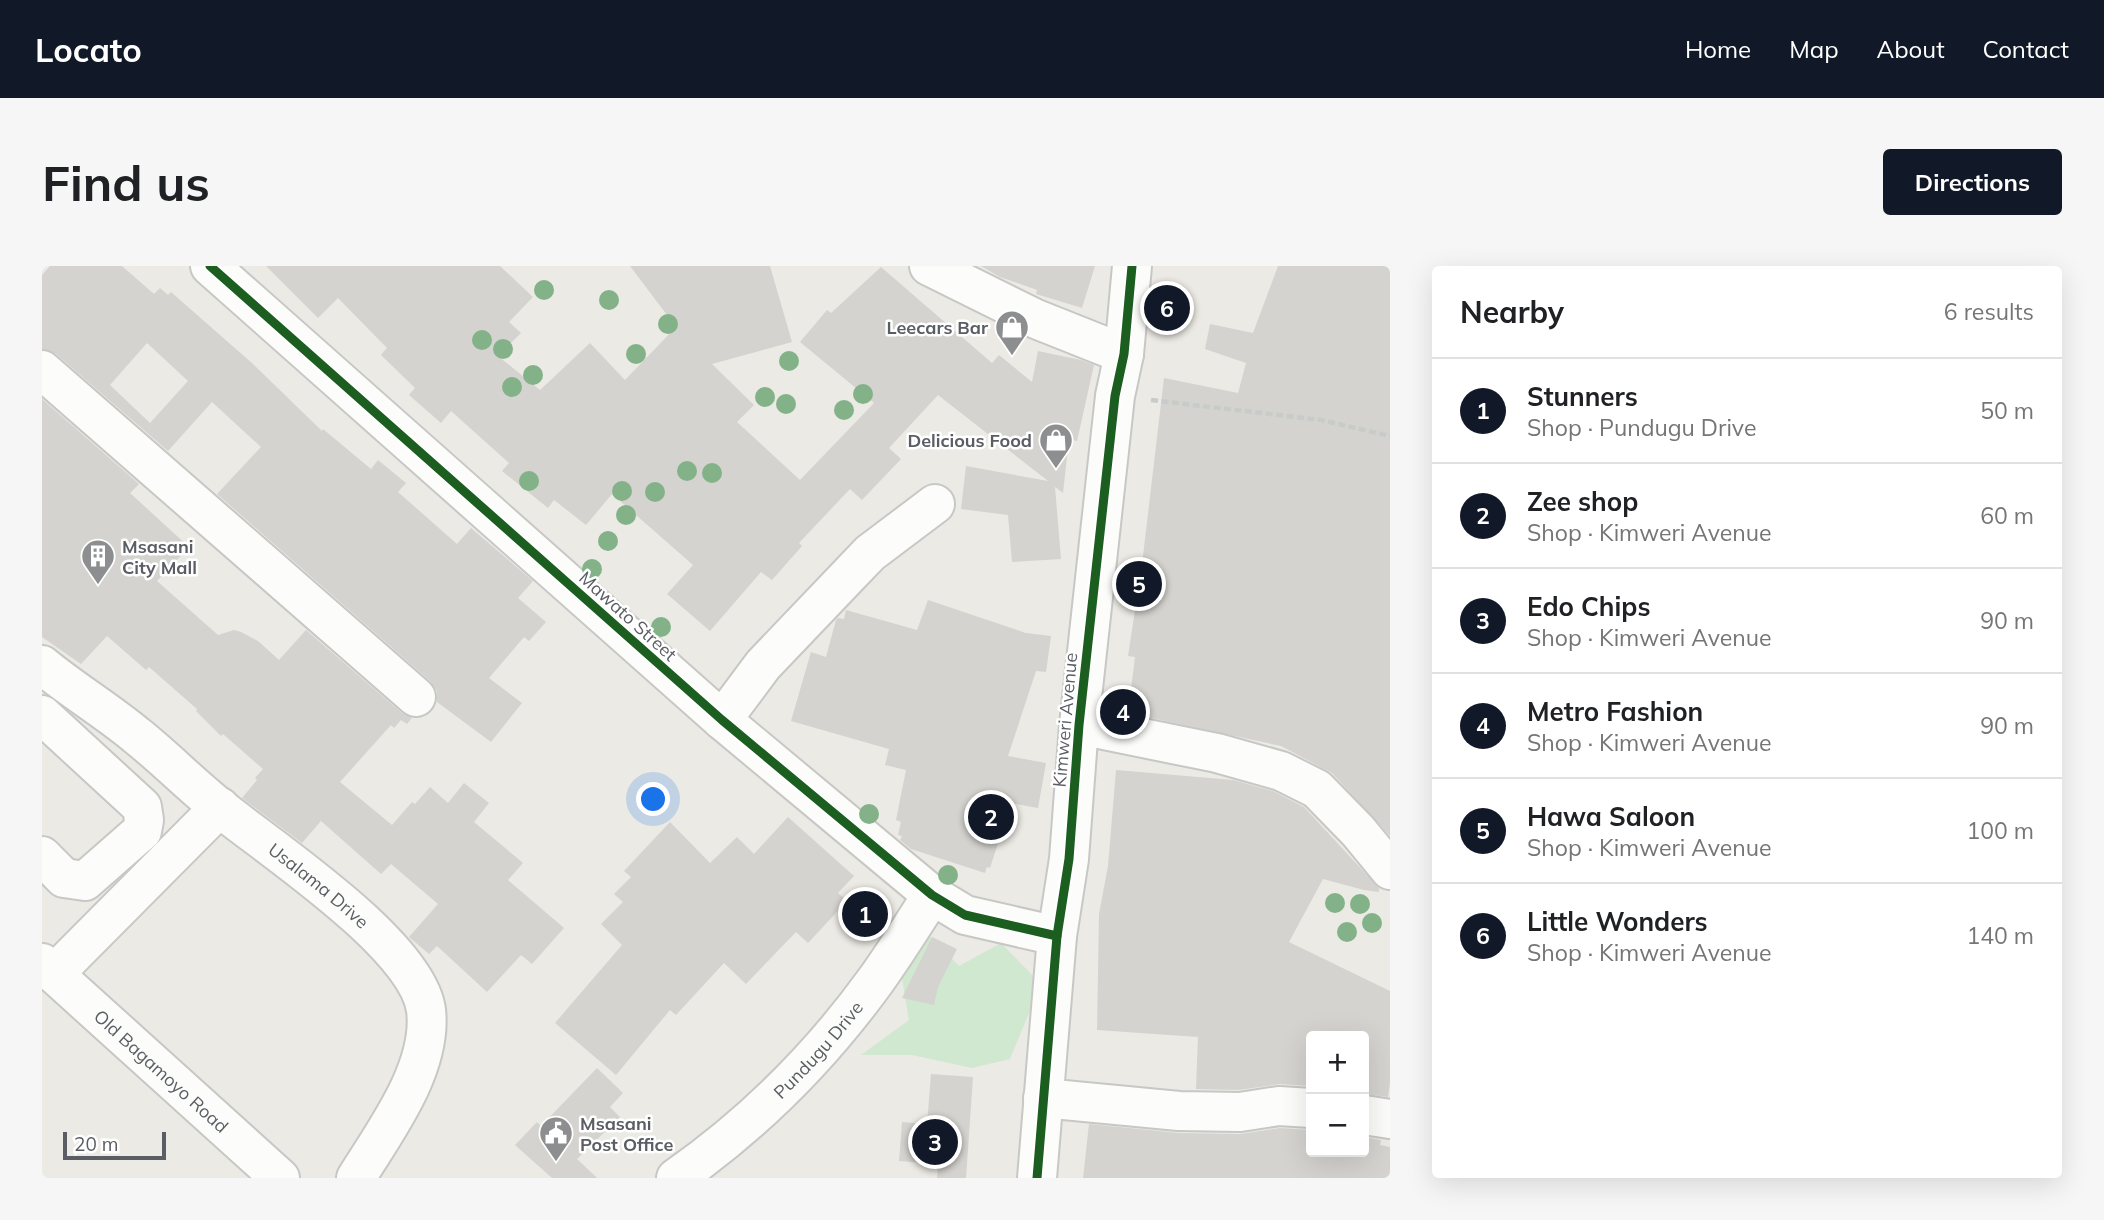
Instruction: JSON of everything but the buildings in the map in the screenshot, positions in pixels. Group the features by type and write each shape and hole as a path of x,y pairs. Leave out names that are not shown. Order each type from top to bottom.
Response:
{"street":[{"name":"Mawato Street","path":"210,266 722,720 932,895 965,915 1057,936"},
{"path":"929,266 1036,319 1124,354"},
{"name":"Kimweri Avenue","path":"1037,1178 1057,936 1069,859 1079,725 1115,396 1124,354 1132,266"},
{"path":"42,370 416,697"},
{"path":"722,720 763,665 870,553 935,504"},
{"name":"Usalama Drive","path":"42,665 135,733 220,807 340,900 401,961 417,983 426,1007 427,1030 420,1063 401,1103 356,1178"},
{"path":"42,715 142,807 144,820 142,831 85,881 64,878 42,856"},
{"path":"1079,725 1191,747 1281,771 1317,789 1358,831 1390,870"},
{"path":"48,969 220,807"},
{"name":"Pundugu Drive","path":"676,1178 715,1151 809,1062 876,981 932,895"},
{"name":"Old Bagamoyo Road","path":"48,969 280,1178"},
{"path":"1043,1098 1179,1111 1240,1112 1279,1106 1306,1108"},
{"path":"1369,1116 1390,1119"}],"path":[{"path":"1115,396 1321,420 1390,436"}],"green space":[{"path":"918,924 959,966 1001,943 1041,984 1010,1059 972,1068 912,1055 861,1055 909,1020 899,961"}],"cycle path":[{"path":"210,266 722,720 932,895 965,915 1057,936"},
{"path":"1037,1178 1057,936 1069,859 1079,725 1115,396 1124,354 1132,266"}],"place":[{"name":"Little Wonders","path":"1167,308"},
{"name":"Leecars Bar","path":"1012,357"},
{"name":"Delicious Food","path":"1056,470"},
{"name":"Hawa Saloon","path":"1139,584"},
{"name":"Msasani City Mall","path":"98,586"},
{"name":"Metro Fashion","path":"1123,712"},
{"name":"Zee shop","path":"991,817"},
{"name":"Stunners","path":"865,914"},
{"name":"Edo Chips","path":"935,1142"},
{"name":"Msasani Post Office","path":"556,1163"}]}
